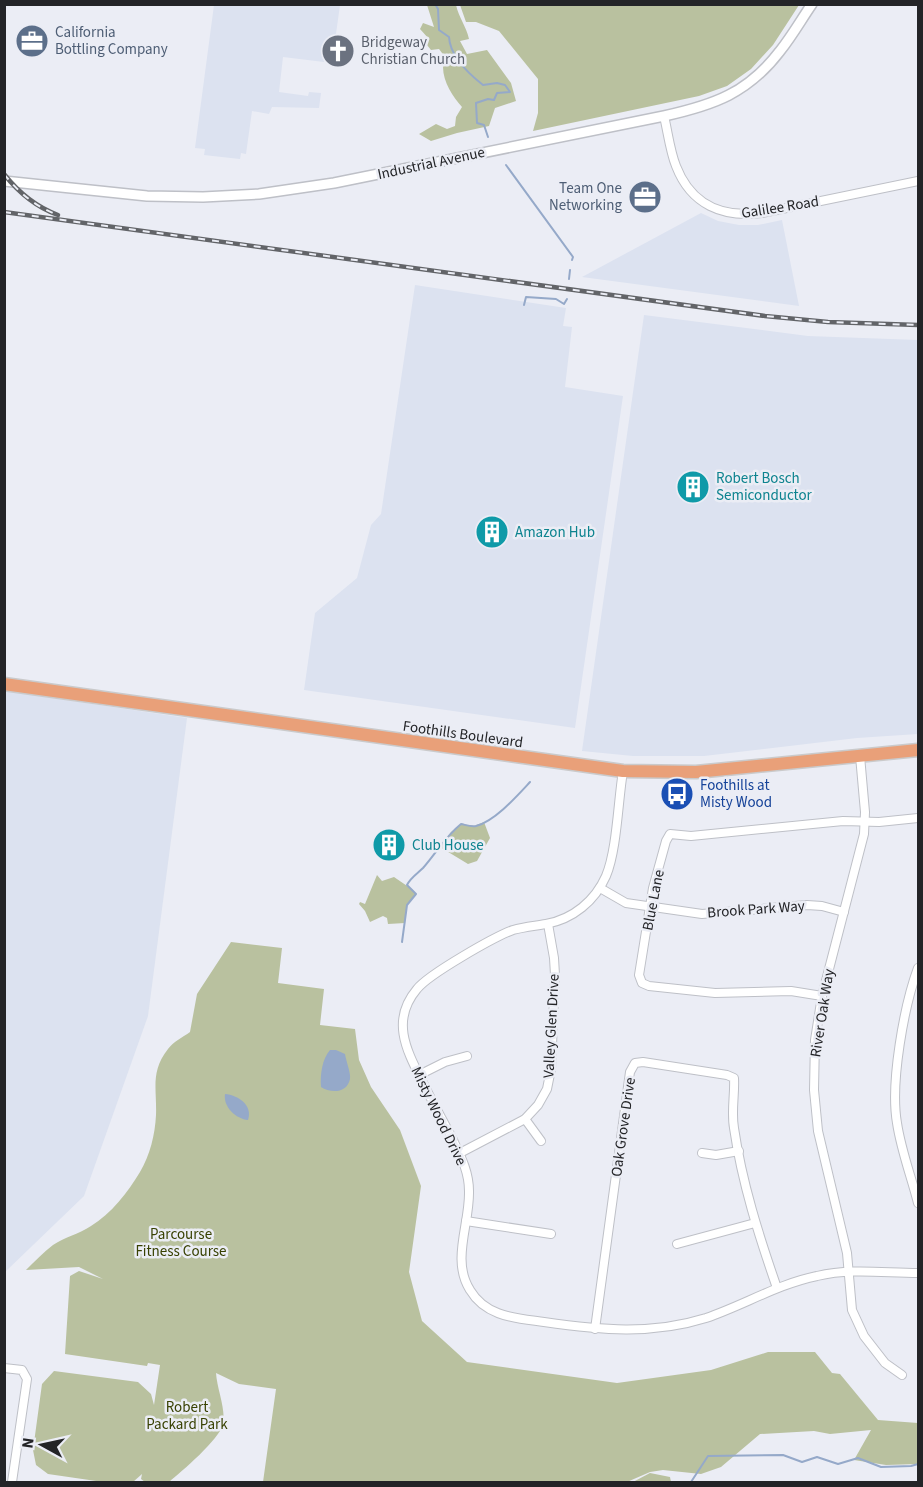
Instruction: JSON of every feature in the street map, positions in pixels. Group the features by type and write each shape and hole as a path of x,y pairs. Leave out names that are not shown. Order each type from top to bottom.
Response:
{"main road":[{"name":"Foothills Boulevard","path":"4,684 623,771 696,771 918,750"}],"street":[{"name":"Industrial Avenue","path":"4,181 147,196 203,197 259,194 334,183 664,116 707,106 744,87 764,71 781,51 812,4"},
{"name":"Galilee Road","path":"664,116 673,159 686,186 703,202 730,214 762,213 918,181"},
{"name":"River Oak Way","path":"860,756 865,821 861,845 822,996 815,1040 813,1074 815,1110 845,1245 852,1310 859,1327 885,1364 902,1375"},
{"name":"Misty Wood Drive","path":"623,771 609,866 600,888 579,910 564,918 548,924 507,932 435,973 417,988 406,1008 403,1030 405,1046 465,1164 469,1183 461,1263 465,1282 480,1303 487,1309 504,1316 595,1329 644,1330 688,1323 810,1277 848,1271 918,1272"},
{"path":"865,821 918,818"},
{"name":"Blue Lane","path":"822,996 791,991 706,993 649,986 642,983 639,975 653,888 670,834 691,836 843,821 865,821"},
{"name":"Brook Park Way","path":"600,888 626,903 709,914 807,905 822,906 844,912"},
{"name":"Valley Glen Drive","path":"460,1153 525,1119 544,1097 549,1080 555,966 548,924"},
{"path":"918,968 905,1016 895,1096 896,1120 918,1203"},
{"path":"419,1075 445,1062 467,1056"},
{"name":"Oak Grove Drive","path":"595,1329 630,1072 635,1063 643,1062 734,1078 732,1111 739,1151 755,1223 777,1288"},
{"path":"525,1119 541,1142"},
{"path":"702,1153 716,1155 739,1151"},
{"path":"466,1221 551,1234"},
{"path":"677,1244 755,1223"},
{"path":"4,1368 22,1370 27,1378 12,1482"}],"shaded area":[{"path":"214,5 340,5 335,41 327,40 324,62 283,57 279,92 308,96 309,92 321,93 319,108 272,107 269,114 252,111 246,154 241,153 240,159 204,155 205,149 195,148"},
{"path":"701,213 718,221 739,225 758,225 782,220 799,306 582,277"},
{"path":"415,285 566,308 563,326 572,327 565,387 623,396 575,728 304,690 315,613 357,578 371,525 381,514"},
{"name":"Robert Bosch Semiconductor","path":"644,315 808,336 918,340 918,734 857,738 704,756 633,756 582,751"},
{"path":"5,691 187,718 148,1016 84,1196 5,1272"}],"green space":[{"path":"460,4 799,5 773,45 751,69 727,86 699,96 533,131 538,113 538,79 499,31 476,22 466,22"},
{"path":"427,5 456,5 469,39 460,41 467,54 487,50 511,83 516,101 495,108 489,126 431,141 419,134 436,124 447,129 455,126 456,117 462,107 444,77 445,57 439,49 431,50 423,40 429,39 420,29 423,23 434,27"},
{"path":"484,822 490,838 477,861 468,864 440,847 451,832 461,824 474,826"},
{"path":"377,875 382,881 394,877 416,894 407,905 405,923 388,924 387,918 383,916 370,922 359,904 360,902 365,904"},
{"path":"231,942 282,948 278,983 324,989 320,1025 355,1029 359,1060 371,1087 400,1130 421,1186 409,1272 422,1321 467,1362 617,1383 711,1370 768,1352 815,1352 832,1373 840,1374 878,1420 918,1423 918,1464 886,1465 854,1460 871,1430 830,1434 814,1431 760,1434 721,1467 701,1474 663,1470 650,1472 627,1482 263,1482 276,1389 239,1384 216,1373 223,1424 215,1438 169,1482 145,1482 141,1479 142,1474 133,1482 103,1482 48,1474 36,1465 33,1450 42,1384 54,1371 138,1382 151,1394 154,1405 160,1365 148,1363 147,1366 65,1354 70,1276 79,1271 103,1279 79,1267 26,1270 53,1245 86,1229 105,1215 119,1202 140,1172 147,1159 153,1137 156,1115 156,1081 162,1057 170,1046 190,1032 197,994"},
{"path":"650,1473 670,1477 671,1482 633,1482"}],"water":[{"path":"330,1050 345,1054 350,1074 348,1084 338,1091 321,1087 322,1067"},
{"path":"225,1094 235,1096 246,1105 248,1120 239,1117 228,1108"}],"waterway":[{"path":"435,4 438,9 439,30 449,37 453,51 461,64 483,85 497,83 505,85 510,92 497,93 494,100 488,99 476,103 477,123 484,125 488,137"},
{"path":"506,165 573,257 572,260"},
{"path":"569,279 570,270"},
{"path":"524,305 526,297 556,299 564,304 567,299"},
{"path":"402,942 407,905 416,894 407,885 410,880 461,824 476,826 491,819 530,782"},
{"path":"691,1482 708,1456 783,1455 802,1462 817,1457 838,1464 858,1458 881,1467 918,1464"}],"railway":[{"path":"4,174 28,199 58,215"},
{"path":"4,212 765,316 828,322 918,325"}],"place":[{"name":"California Bottling Company","path":"32,41"},
{"name":"Bridgeway Christian Church","path":"338,51"},
{"name":"Team One Networking","path":"645,197"},
{"name":"Robert Bosch Semiconductor","path":"693,487"},
{"name":"Amazon Hub","path":"492,532"},
{"name":"Foothills at Misty Wood","path":"677,794"},
{"name":"Club House","path":"389,845"}],"park label":[{"name":"Parcourse Fitness Course","path":"181,1242"},
{"name":"Robert Packard Park","path":"187,1416"}]}
